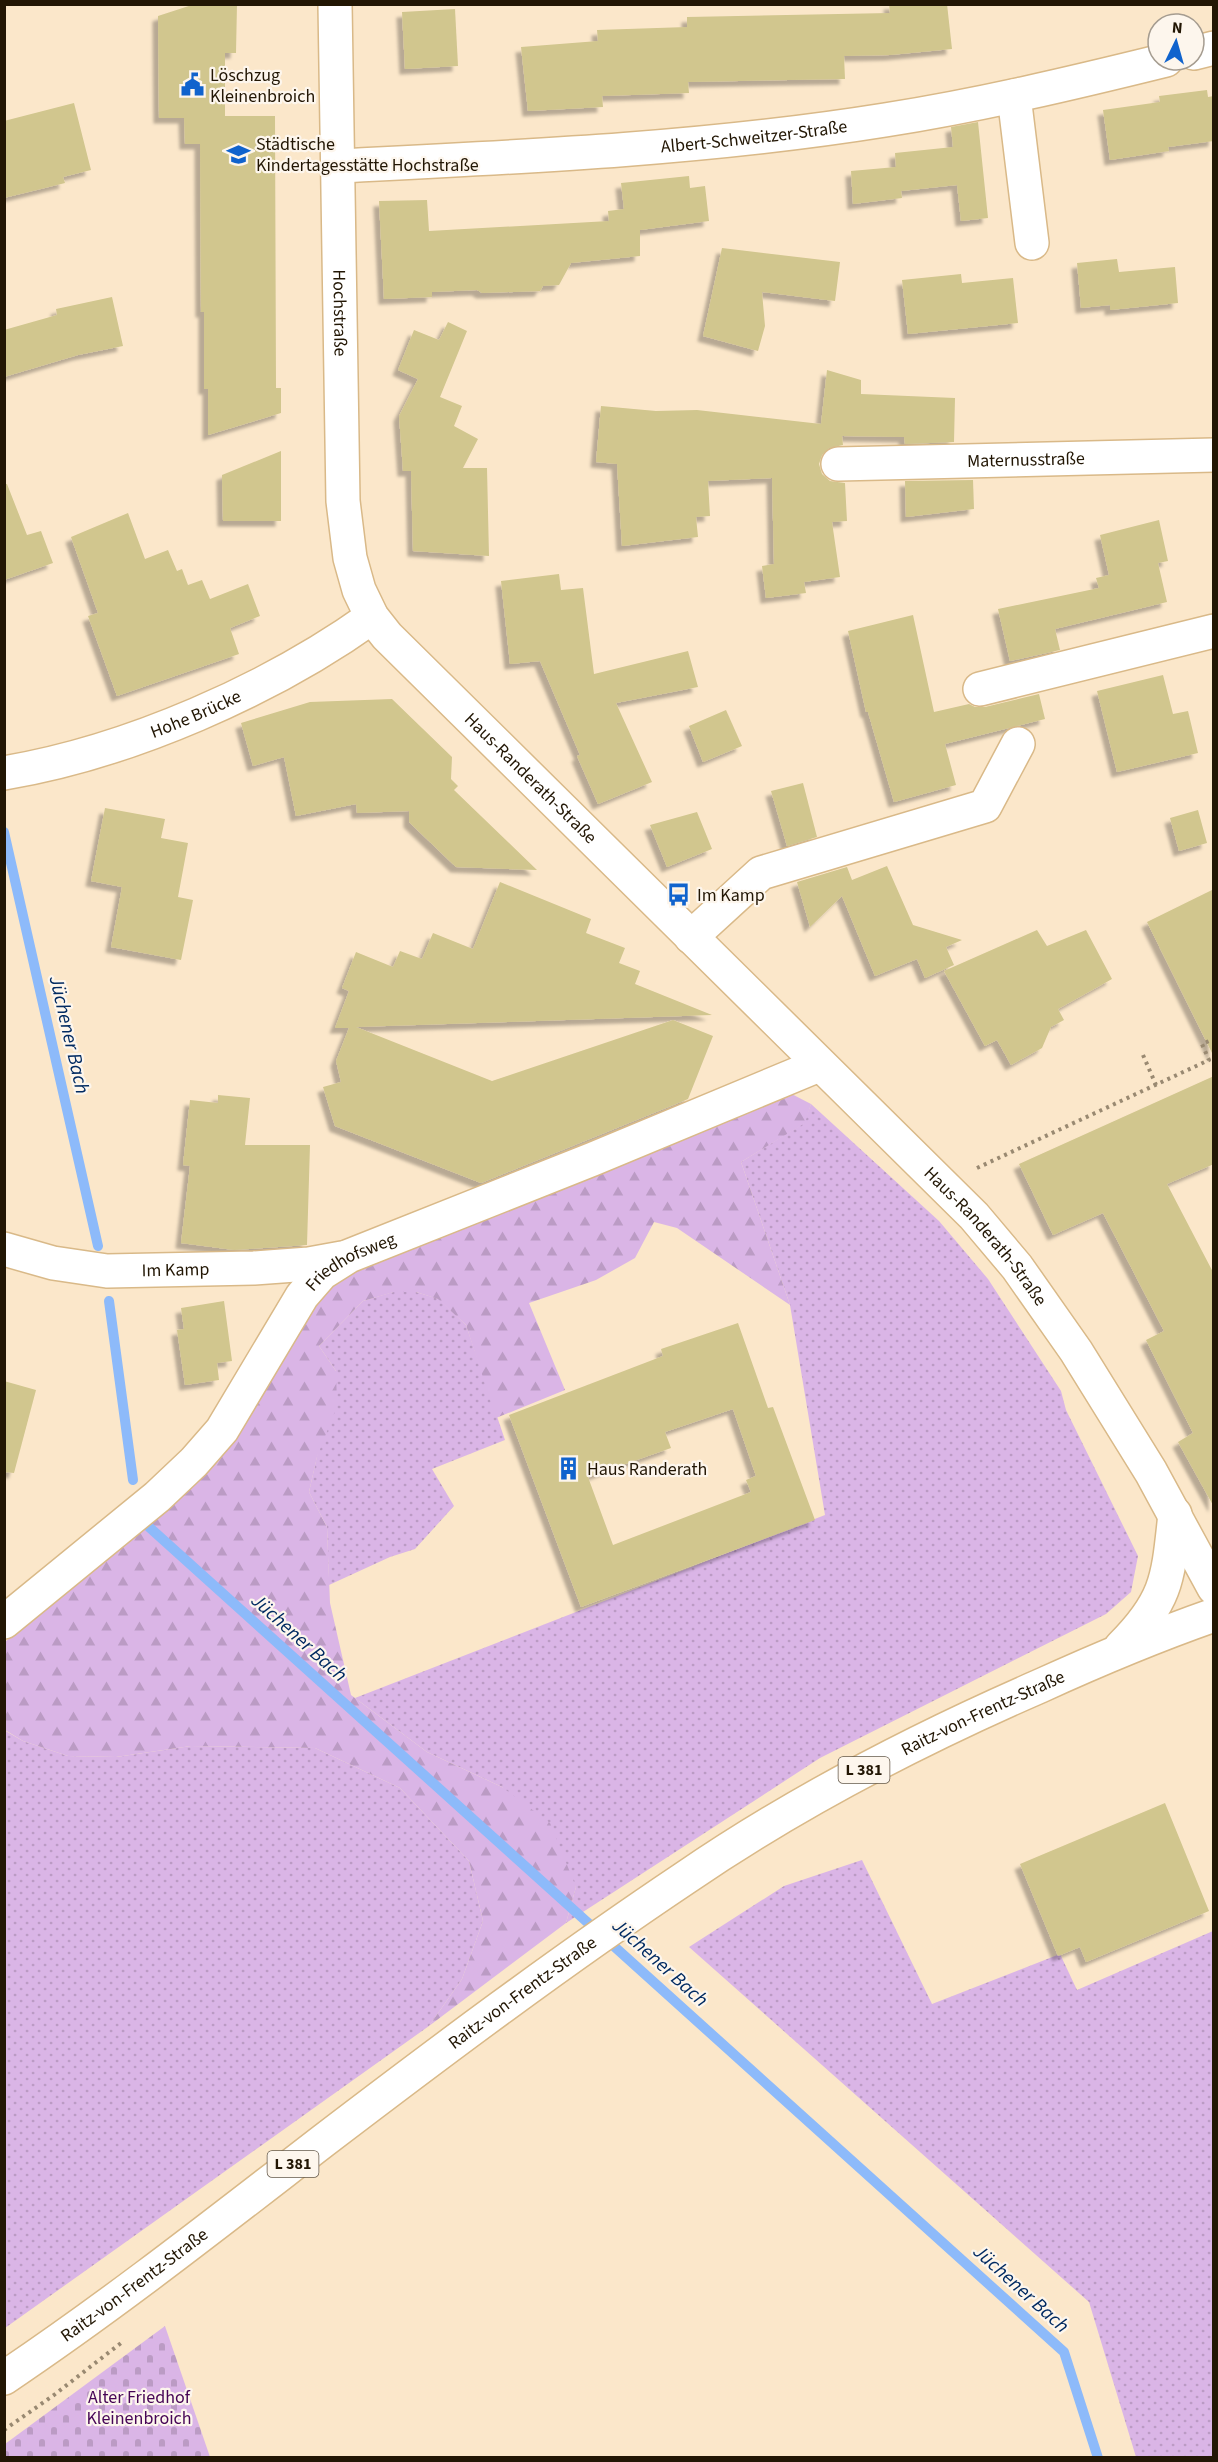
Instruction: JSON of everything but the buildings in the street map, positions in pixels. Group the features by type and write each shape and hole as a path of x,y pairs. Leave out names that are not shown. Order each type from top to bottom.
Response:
{"street":[{"name":"Hochstraße","path":"335,4 344,510 354,574 372,617"},
{"name":"Albert-Schweitzer-Straße","path":"337,166 655,147 736,139 884,120 1014,96 1146,65"},
{"path":"1014,96 1032,243"},
{"name":"Maternusstraße","path":"837,464 1214,455"},
{"name":"Hohe Brücke","path":"4,773 40,766 109,746 212,707 292,668 332,645 372,617"},
{"name":"Haus-Randerath-Straße","path":"372,617 387,636 450,701 943,1184 995,1241 1047,1309 1126,1431 1175,1514 1214,1588"},
{"path":"980,689 1214,631"},
{"path":"691,937 761,873 985,806 1018,744"},
{"name":"Friedhofsweg","path":"4,1622 148,1505 202,1454 222,1430 302,1296 322,1272 349,1256 593,1159 819,1065"},
{"name":"Im Kamp","path":"4,1250 87,1270 125,1272 254,1268 309,1264 349,1256"},
{"path":"1115,1652 1144,1624 1155,1608 1166,1580 1175,1514"},
{"name":"Raitz-von-Frentz-Straße","path":"4,2378 164,2262 352,2119 581,1950 686,1877 818,1795 953,1725 1115,1652 1214,1615"}],"path":[{"path":"943,1184 1209,1060 1202,1044 1214,1039"},
{"path":"1143,1055 1156,1085"}],"green space":[{"path":"782,1089 811,1104 805,1123 741,1162 790,1305 677,1228 654,1222 635,1258 596,1280 529,1303 565,1390 496,1418 466,1325 438,1299 416,1292 394,1292 363,1301 319,1346 336,1371 337,1406 317,1457 309,1492 327,1527 330,1603 351,1695 427,1752 502,1787 550,1823 576,1887 566,1923 429,2026 462,1979 483,1921 469,1861 400,1788 315,1748 191,1746 116,1757 68,1756 23,1741 5,1730 5,1642 183,1492 239,1434 297,1336 322,1288 365,1260"},
{"path":"811,1104 939,1221 988,1279 1061,1391 1066,1410 1138,1556 1131,1592 1106,1614 820,1758 566,1923 576,1887 502,1787 427,1752 355,1698 825,1515 790,1305 741,1162 804,1123"},
{"path":"393,1292 416,1292 439,1299 466,1325 505,1440 432,1469 454,1506 415,1549 390,1557 329,1585 327,1527 309,1492 336,1371 319,1346 363,1301"},
{"path":"4,1730 23,1741 68,1756 116,1757 191,1746 315,1748 400,1788 469,1861 483,1921 462,1979 429,2026 5,2328"},
{"path":"862,1860 932,2004 1060,1954 1077,1990 1213,1931 1213,2457 1136,2457 1089,2302 689,1947 784,1886"},
{"name":"Alter Friedhof Kleinenbroich","path":"165,2326 210,2457 5,2457 5,2444"}],"waterway":[{"name":"Jüchener Bach","path":"4,832 98,1246"},
{"name":"Jüchener Bach","path":"109,1301 133,1480"},
{"name":"Jüchener Bach","path":"149,1527 1064,2352 1098,2458"}],"place":[{"name":"Löschzug Kleinenbroich","path":"192,85"},
{"name":"Städtische Kindertagesstätte Hochstraße","path":"238,154"},
{"name":"Im Kamp","path":"679,895"},
{"name":"Haus Randerath","path":"569,1469"}]}
